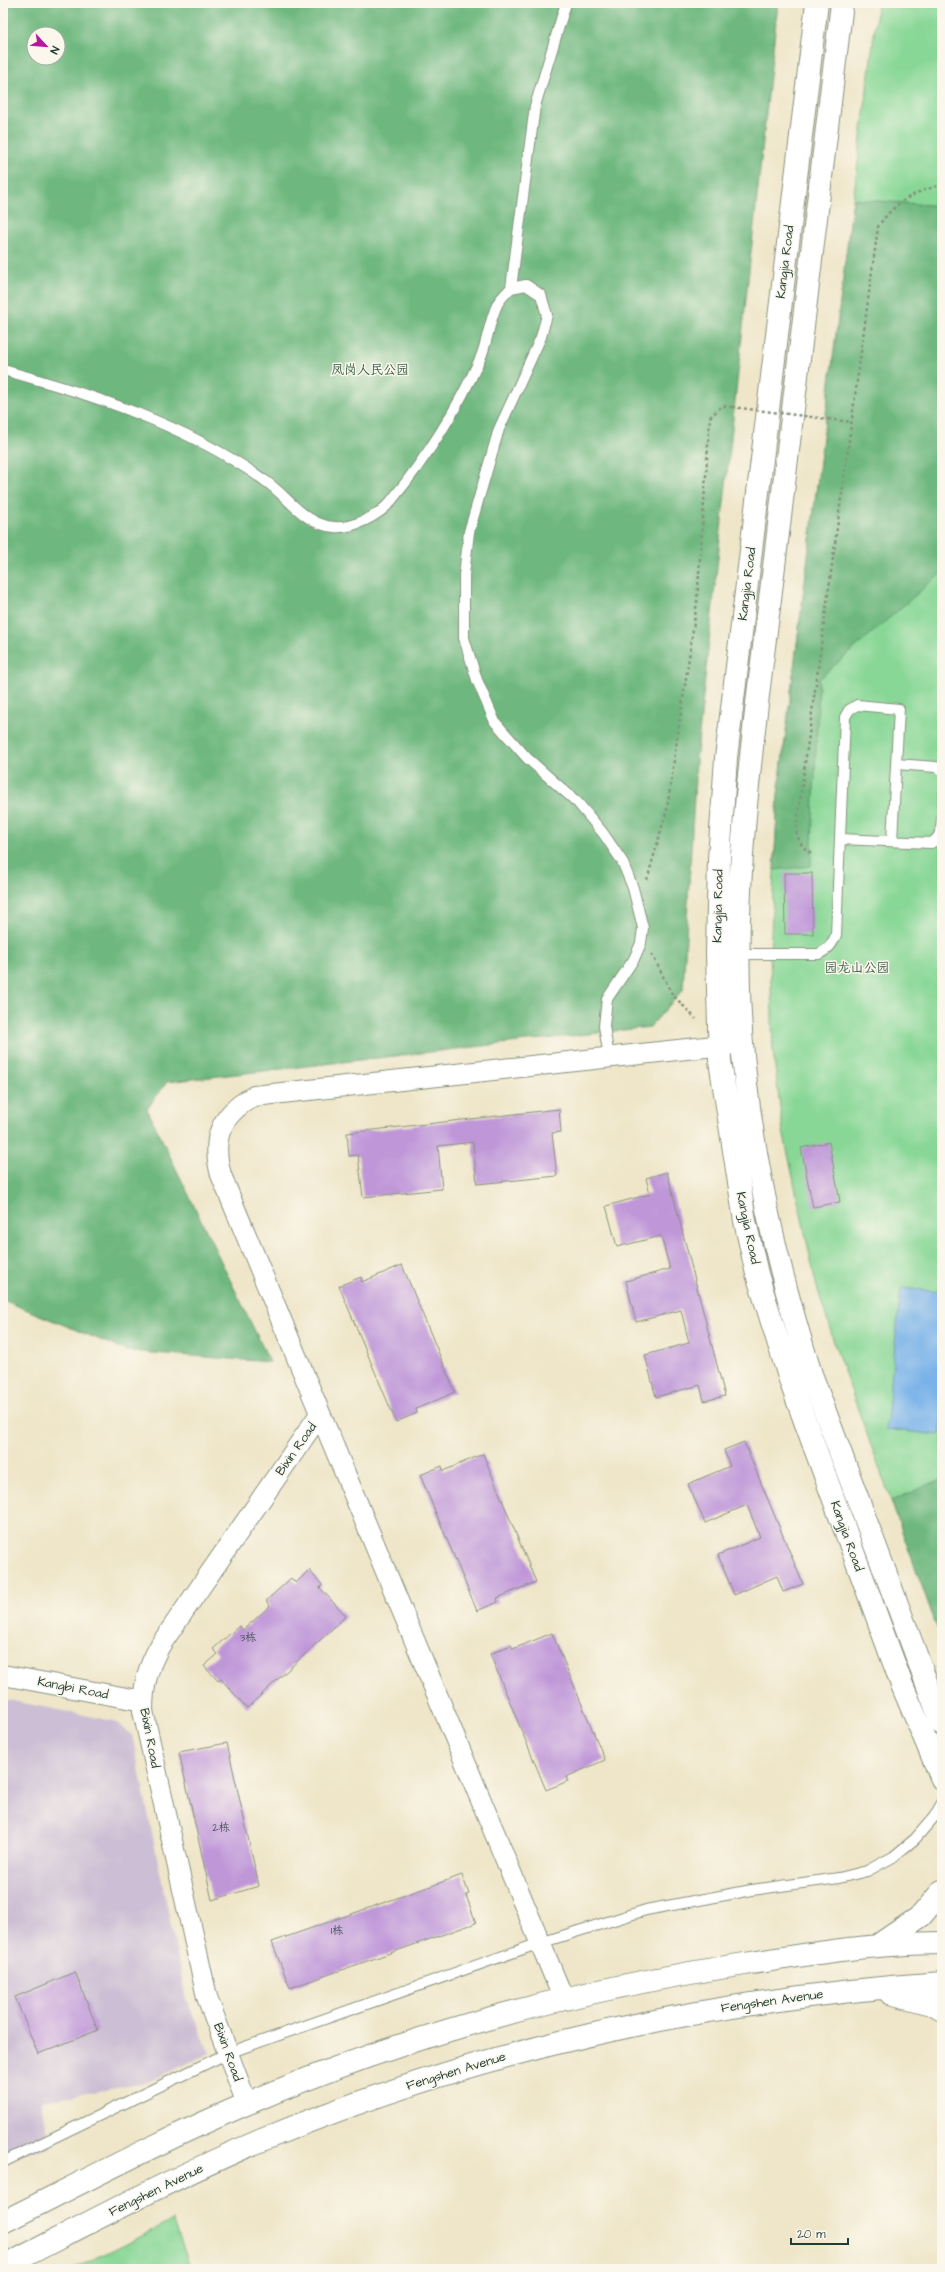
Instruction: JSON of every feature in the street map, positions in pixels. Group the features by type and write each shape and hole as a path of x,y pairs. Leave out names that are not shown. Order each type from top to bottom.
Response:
{"street":[{"name":"Kangjia Road","path":"816,3 726,758 719,859 717,954 719,1046 721,1069 745,1221 772,1325 791,1383 886,1641 942,1779"},
{"name":"Kangjia Road","path":"842,3 750,761 742,860 740,954 742,1043 758,1164 778,1260 793,1318 813,1382 942,1724"},
{"path":"564,2000 221,1175 216,1157 217,1144 225,1120 238,1106 254,1096 742,1043"},
{"name":"Bixin Road","path":"247,2104 207,1997 143,1711 143,1701 146,1676 161,1644 320,1414"},
{"name":"Kangbi Road","path":"3,1675 143,1701"},
{"path":"875,1948 920,1916 942,1891"},
{"path":"3,2222 174,2136 247,2104 395,2048 471,2024 564,2000 702,1970 781,1958 875,1948 942,1943"},
{"name":"Fengshen Avenue","path":"3,2267 205,2166 334,2112 489,2060 633,2024 709,2010 859,1989 942,1983"},
{"path":"859,1989 896,1993 932,2004 942,2010"}],"lane":[{"path":"3,370 77,391 153,419 222,454 265,480 308,518 334,527 366,521 390,503 451,418 481,357 498,303 511,288 535,106 566,3"},
{"path":"511,288 526,284 541,295 547,315 541,337 499,430 469,532 464,575 464,638 477,680 495,722 527,758 578,803 603,833 622,861 639,908 643,928 641,944 634,960 607,999 604,1026 609,1058"},
{"path":"717,954 818,954 830,947 836,935 845,717 849,710 857,705 899,709 892,841"},
{"path":"896,764 936,767 942,770"},
{"path":"840,839 931,843 937,840 941,834 942,816"},
{"path":"3,2162 228,2053 540,1943 646,1910 752,1890 839,1878 867,1871 893,1857 915,1839 934,1817 942,1803"}],"path":[{"path":"812,852 804,849 799,842 796,830 878,227 888,212 902,200 942,185"},
{"path":"639,908 667,809 697,602 710,417 722,406 851,422"},
{"path":"641,944 652,953 672,994 696,1019"}],"shaded area":[{"path":"3,1699 114,1721 132,1735 186,1999 210,2053 145,2083 42,2101 50,2148 3,2156"}],"green space":[{"name":"凤岗人民公园","path":"3,3 778,3 696,762 683,990 650,1027 167,1082 147,1109 270,1362 127,1351 3,1300"},
{"name":"园龙山公园","path":"878,3 942,3 942,1641 836,1349 816,1284 783,1131 773,1051 770,953 778,795"},
{"path":"853,199 942,206 942,572 819,679 811,866 774,870 778,795"},
{"path":"942,1479 942,1641 891,1501"},
{"path":"173,2220 191,2269 74,2269"}],"water":[{"path":"901,1288 942,1292 942,1415 940,1435 886,1429"}],"building":[{"path":"784,873 812,873 813,934 785,934"},
{"path":"559,1109 561,1132 552,1133 557,1176 477,1184 473,1142 438,1146 442,1189 363,1197 358,1155 349,1156 347,1133"},
{"path":"829,1142 840,1202 813,1207 801,1148"},
{"path":"667,1172 725,1396 704,1401 700,1385 656,1397 645,1355 689,1343 681,1310 636,1322 626,1281 670,1269 661,1236 617,1247 606,1206 650,1194 646,1178"},
{"path":"402,1265 455,1392 416,1409 417,1413 396,1422 339,1286 361,1277 362,1282"},
{"path":"744,1442 803,1584 783,1592 777,1576 734,1595 718,1555 760,1537 747,1505 705,1523 688,1484 730,1466 724,1450"},
{"path":"483,1454 536,1582 497,1598 498,1602 477,1611 420,1475 442,1466 443,1471"},
{"path":"309,1570 322,1585 320,1588 346,1616 247,1708 221,1679 218,1681 204,1666 218,1654 213,1649 239,1626 243,1630 270,1606 266,1601 291,1578 296,1583"},
{"path":"552,1633 605,1760 566,1777 568,1781 546,1790 490,1654 511,1645 513,1649"},
{"path":"227,1743 259,1886 212,1900 179,1752"},
{"path":"462,1875 469,1894 466,1895 476,1923 290,1988 272,1942"},
{"path":"75,1972 98,2030 38,2054 15,1997"}]}
